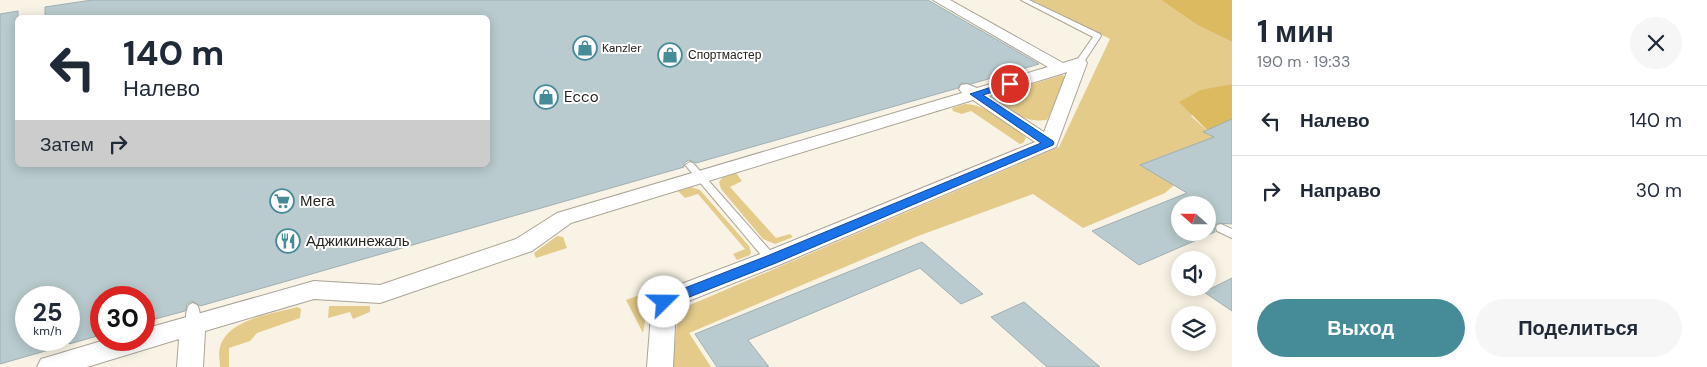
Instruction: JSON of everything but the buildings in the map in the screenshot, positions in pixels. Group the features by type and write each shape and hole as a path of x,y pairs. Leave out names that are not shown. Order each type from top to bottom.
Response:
{"street":[{"path":"949,7 1071,66"},
{"path":"155,334 193,317 314,290 380,294 524,245 564,218 696,171 969,90 1071,66"},
{"path":"1049,143 1071,66"},
{"path":"969,90 1049,143"},
{"path":"660,367 664,302 1049,143"},
{"path":"190,367 193,317"},
{"path":"50,367 105,351"}],"lane":[{"path":"1024,0 1098,36 1071,66"},
{"path":"696,171 771,259"},
{"path":"1221,228 1232,234"}],"shaded area":[{"path":"1031,0 1161,0 1197,25 1232,42 1232,84 1225,86 1191,116 1212,135 1232,147 1213,152 1165,193 1083,228 1033,194 918,236 689,333 711,367 672,367 678,316 681,311 690,305 1059,147 1110,39"},
{"path":"1161,0 1232,0 1232,42 1197,25"},
{"path":"1062,75 1067,78 1047,120 1025,118 1006,108 996,98 997,95"},
{"path":"1232,84 1232,147 1212,135 1179,102 1201,90"},
{"path":"965,104 981,107 1006,121 1026,138 1023,143 1020,144 971,111 962,114 953,111 952,108"},
{"path":"736,173 742,181 730,187 776,238 790,234 793,237 775,244 763,239 721,189 719,182 722,178"},
{"path":"691,187 700,190 749,246 750,255 737,260 733,254 745,249 698,194 685,198 678,191"},
{"path":"557,236 563,237 567,248 536,258 534,253"},
{"path":"661,287 663,291 649,297 643,333 626,300"},
{"path":"329,306 370,306 370,312 353,319 350,312 328,318"},
{"path":"297,307 301,309 300,318 257,333 250,341 229,348 229,367 220,367 220,347 232,330 252,319"}],"place":[{"name":"Kanzler","path":"585,48"},
{"name":"Спортмастер","path":"670,55"},
{"name":"Ecco","path":"546,97"},
{"name":"Мега","path":"282,201"},
{"name":"Аджикинежаль","path":"288,241"}],"route":[{"path":"664,302 1010,161 1049,143 975,94 1010,84"}]}
